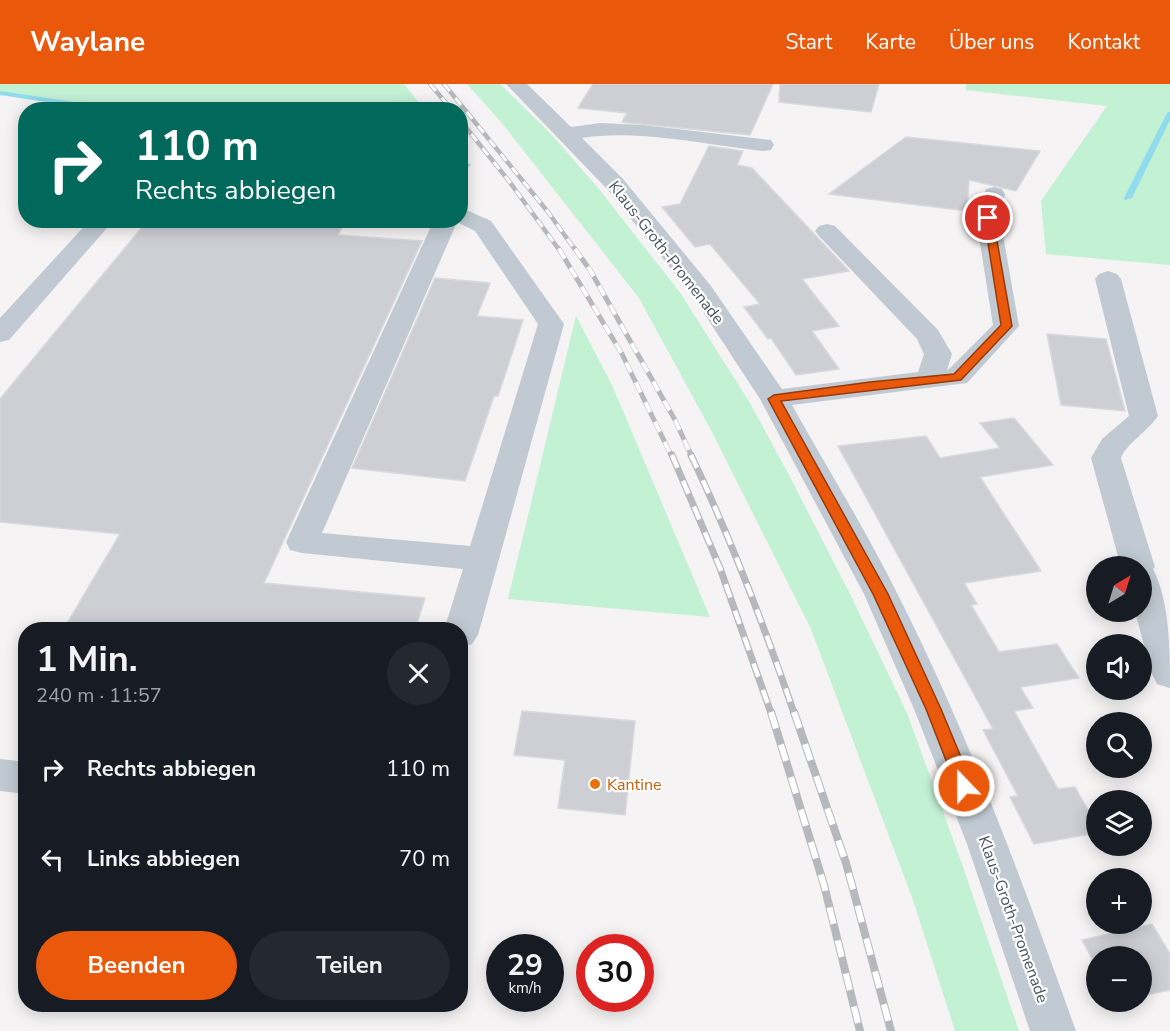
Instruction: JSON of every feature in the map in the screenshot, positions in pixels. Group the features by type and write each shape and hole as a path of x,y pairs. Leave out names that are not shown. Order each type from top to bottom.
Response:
{"street":[{"name":"Klaus-Groth-Promenade","path":"516,84 615,184 702,291 774,399 880,594 933,709 988,844 1053,1031"},
{"path":"568,134 600,129 643,131 763,145"},
{"path":"774,399 957,377 1006,326 988,218 994,194"},
{"path":"464,622 551,324 483,226 468,218"},
{"path":"0,334 12,305 94,228"},
{"path":"442,228 302,542 483,559"},
{"path":"827,231 929,336 938,354 930,379"},
{"path":"1108,279 1144,416 1141,422 1112,445 1106,458 1135,556"},
{"path":"1152,612 1170,674"}],"green space":[{"path":"0,84 404,84 418,102 62,102 3,93 0,96"},
{"path":"467,84 500,84 551,134 599,189 681,294 750,403 851,596 907,713 1019,1031 955,1031 913,900 811,629 711,430 639,298 502,123"},
{"path":"966,84 1170,84 1170,265 1046,254 1041,201 1107,106 966,90"},
{"path":"576,316 612,385 710,617 508,599"}],"building":[{"path":"593,84 773,84 750,135 622,122 627,113 578,108"},
{"path":"780,84 879,84 871,112 779,102"},
{"path":"906,137 1040,151 1016,191 969,180 967,211 829,194"},
{"path":"709,146 743,151 737,165 752,168 849,271 802,279 839,326 812,331 839,369 796,375 771,338 768,339 744,307 760,304 710,244 695,247 662,207 680,204"},
{"path":"141,228 342,228 338,235 422,241 264,583 425,598 418,622 68,622 120,534 0,522 0,399"},
{"path":"435,278 490,283 477,316 523,320 498,396 494,396 465,481 352,468"},
{"path":"1047,334 1106,339 1125,411 1061,405"},
{"path":"1014,418 1053,465 980,477 1041,571 964,583 977,604 971,605 999,652 1057,644 1079,678 1020,687 1033,708 1014,711 1058,789 1075,787 1086,806 1086,835 1034,844 1010,797 1018,796 983,730 993,729 838,446 926,436 940,458 1000,448 980,423"},
{"name":"Kantine","path":"522,711 635,721 625,815 558,808 565,760 514,755"},
{"path":"1152,924 1170,954 1170,990 1152,994 1152,946 1086,947 1082,940 1108,934 1152,934"}],"waterway":[{"path":"0,93 61,102"},
{"path":"1128,198 1170,113"}],"railway":[{"path":"430,84 445,102"},
{"path":"444,84 459,102"},
{"path":"468,114 548,212 576,251"},
{"path":"468,130 560,251"},
{"path":"559,249 622,354 672,457"},
{"path":"575,249 590,270 675,420 692,457"},
{"path":"672,455 720,568 771,713"},
{"path":"691,455 746,582 794,713"},
{"path":"771,712 824,885 860,1031"},
{"path":"794,712 846,863 891,1031"}],"place":[{"name":"Kantine","path":"595,784"}],"route":[{"path":"964,786 933,709 880,594 774,399 957,377 1006,326 988,218"}]}
